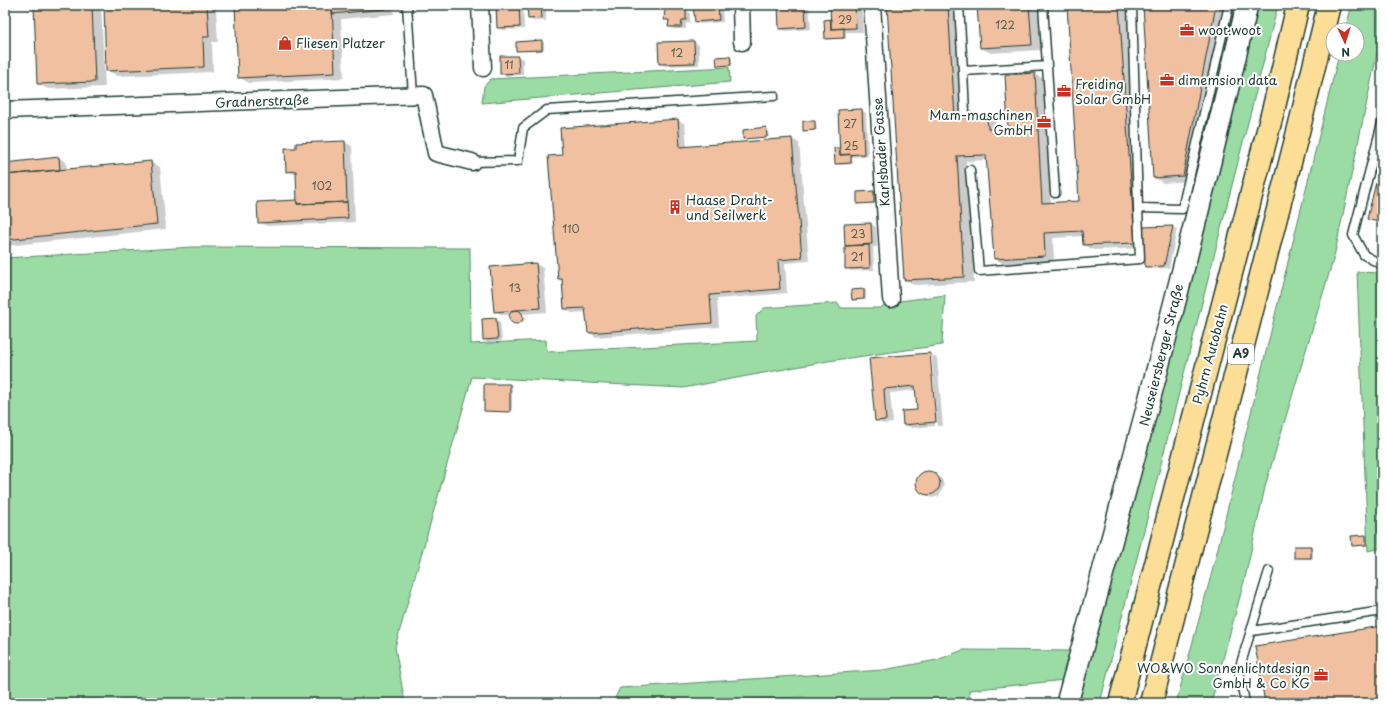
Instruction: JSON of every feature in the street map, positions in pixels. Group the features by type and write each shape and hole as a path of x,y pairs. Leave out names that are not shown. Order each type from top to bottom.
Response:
{"highway":[{"name":"Pyhrn Autobahn","path":"1120,703 1274,107 1298,5"},
{"name":"A9","path":"1151,703 1299,128 1329,5"}],"street":[{"path":"480,5 484,68"},
{"path":"741,5 742,42"},
{"name":"Karlsbader Gasse","path":"872,5 890,299"},
{"name":"Neuseiersberger Straße","path":"1067,703 1135,455 1189,211 1224,106 1247,5"},
{"name":"Gradnerstraße","path":"5,110 413,95"},
{"path":"413,95 424,95 436,153 472,162"}],"lane":[{"path":"407,5 413,95"},
{"path":"959,5 965,113"},
{"path":"1043,5 1055,193"},
{"path":"970,170 979,271 1140,259 1132,5"},
{"path":"1138,208 1189,211 1229,5"},
{"path":"963,72 1047,66"},
{"path":"472,162 518,161 523,128 547,110 774,96"},
{"path":"1382,123 1352,235 1364,255 1382,265"},
{"path":"1245,703 1239,670 1269,571"},
{"path":"1252,631 1382,611"}],"green space":[{"path":"1257,5 1278,5 1100,703 1075,703"},
{"path":"1352,5 1382,5 1382,30 1334,257 1266,483 1245,578 1211,703 1176,703 1212,572 1337,62 1365,62 1365,22 1347,22"},
{"path":"729,67 730,82 482,103 484,86 491,79"},
{"path":"193,247 470,248 471,344 546,340 547,352 757,341 756,316 764,308 838,303 841,308 881,308 885,303 945,295 942,345 828,361 683,388 472,377 395,647 405,703 5,703 5,258"},
{"path":"1357,272 1382,273 1382,548 1368,551"},
{"path":"963,650 1072,651 1065,680 969,690 970,703 812,703 803,697 695,703 616,703 614,700 620,688 883,670 937,660"}],"building":[{"path":"34,5 92,5 95,82 37,84"},
{"path":"104,5 207,5 209,37 203,37 204,67 106,71"},
{"name":"Fliesen Platzer","path":"235,5 332,5 335,73 238,78"},
{"path":"332,5 384,5 385,9 332,14"},
{"path":"496,5 519,5 520,27 497,28"},
{"path":"527,5 541,5 542,18 528,19"},
{"path":"693,5 718,5 719,20 695,22"},
{"path":"778,5 805,5 806,27 779,29"},
{"path":"830,5 855,5 856,28 831,29"},
{"path":"887,5 948,5 955,118 987,116 988,129 1008,129 1005,75 1035,73 1042,203 1079,201 1067,5 1119,5 1135,243 1083,245 1082,231 1044,233 1045,256 994,259 986,155 957,156 964,277 904,280"},
{"path":"977,5 1029,5 1032,45 980,48"},
{"path":"1143,5 1216,5 1183,176 1153,178"},
{"path":"665,8 686,9 686,20 682,20 681,27 668,27 669,20 664,20"},
{"path":"831,19 831,29 844,28 844,38 825,39 824,20"},
{"path":"542,40 542,50 516,51 516,42"},
{"path":"694,41 695,63 659,64 658,42"},
{"path":"500,56 518,56 519,73 500,74"},
{"path":"730,56 731,65 717,66 716,57"},
{"path":"862,109 864,154 840,155 838,110"},
{"name":"Haase Draht- und Seilwerk","path":"678,119 680,147 792,138 802,258 778,260 780,289 710,295 712,323 588,333 585,308 564,309 562,279 558,279 548,156 562,155 560,128"},
{"path":"803,121 815,121 815,130 803,131"},
{"path":"766,127 767,137 743,139 743,130"},
{"path":"345,141 347,202 297,204 296,171 286,172 285,148 296,148 296,143"},
{"path":"834,148 840,148 840,155 851,154 851,163 835,164"},
{"path":"59,157 60,170 5,175 5,163"},
{"path":"1382,158 1382,223 1367,219"},
{"path":"151,161 157,224 5,240 5,175"},
{"path":"874,191 874,203 857,204 857,192"},
{"path":"297,200 297,204 347,202 348,218 258,223 257,202"},
{"path":"871,223 872,244 845,246 844,224"},
{"path":"1173,226 1164,266 1145,267 1143,227"},
{"path":"869,245 870,268 845,269 845,246"},
{"path":"536,263 540,308 494,312 490,267"},
{"path":"864,289 864,299 852,300 851,290"},
{"path":"516,310 521,312 523,317 521,322 516,324 511,322 509,317 511,312"},
{"path":"496,318 498,339 483,340 482,319"},
{"path":"930,353 936,422 903,425 902,411 917,410 915,386 884,389 886,420 875,421 869,358"},
{"path":"484,384 510,384 510,412 484,411"},
{"path":"928,471 937,474 940,483 937,492 928,495 919,492 916,483 919,474"},
{"path":"1366,535 1366,545 1352,546 1351,536"},
{"path":"1294,546 1311,546 1311,558 1294,558"},
{"name":"WO&WO Sonnenlichtdesign GmbH & Co KG","path":"1382,626 1382,703 1265,703 1255,646"},
{"path":"1044,699 1042,703 1000,703"}],"place":[{"name":"woot.woot","path":"1187,30"},
{"name":"Fliesen Platzer","path":"285,43"},
{"name":"dimemsion data","path":"1167,80"},
{"name":"Freiding Solar GmbH","path":"1064,91"},
{"name":"Mam-maschinen GmbH","path":"1044,122"},
{"name":"Haase Draht- und Seilwerk","path":"675,207"},
{"name":"WO&WO Sonnenlichtdesign GmbH & Co KG","path":"1321,675"}]}
